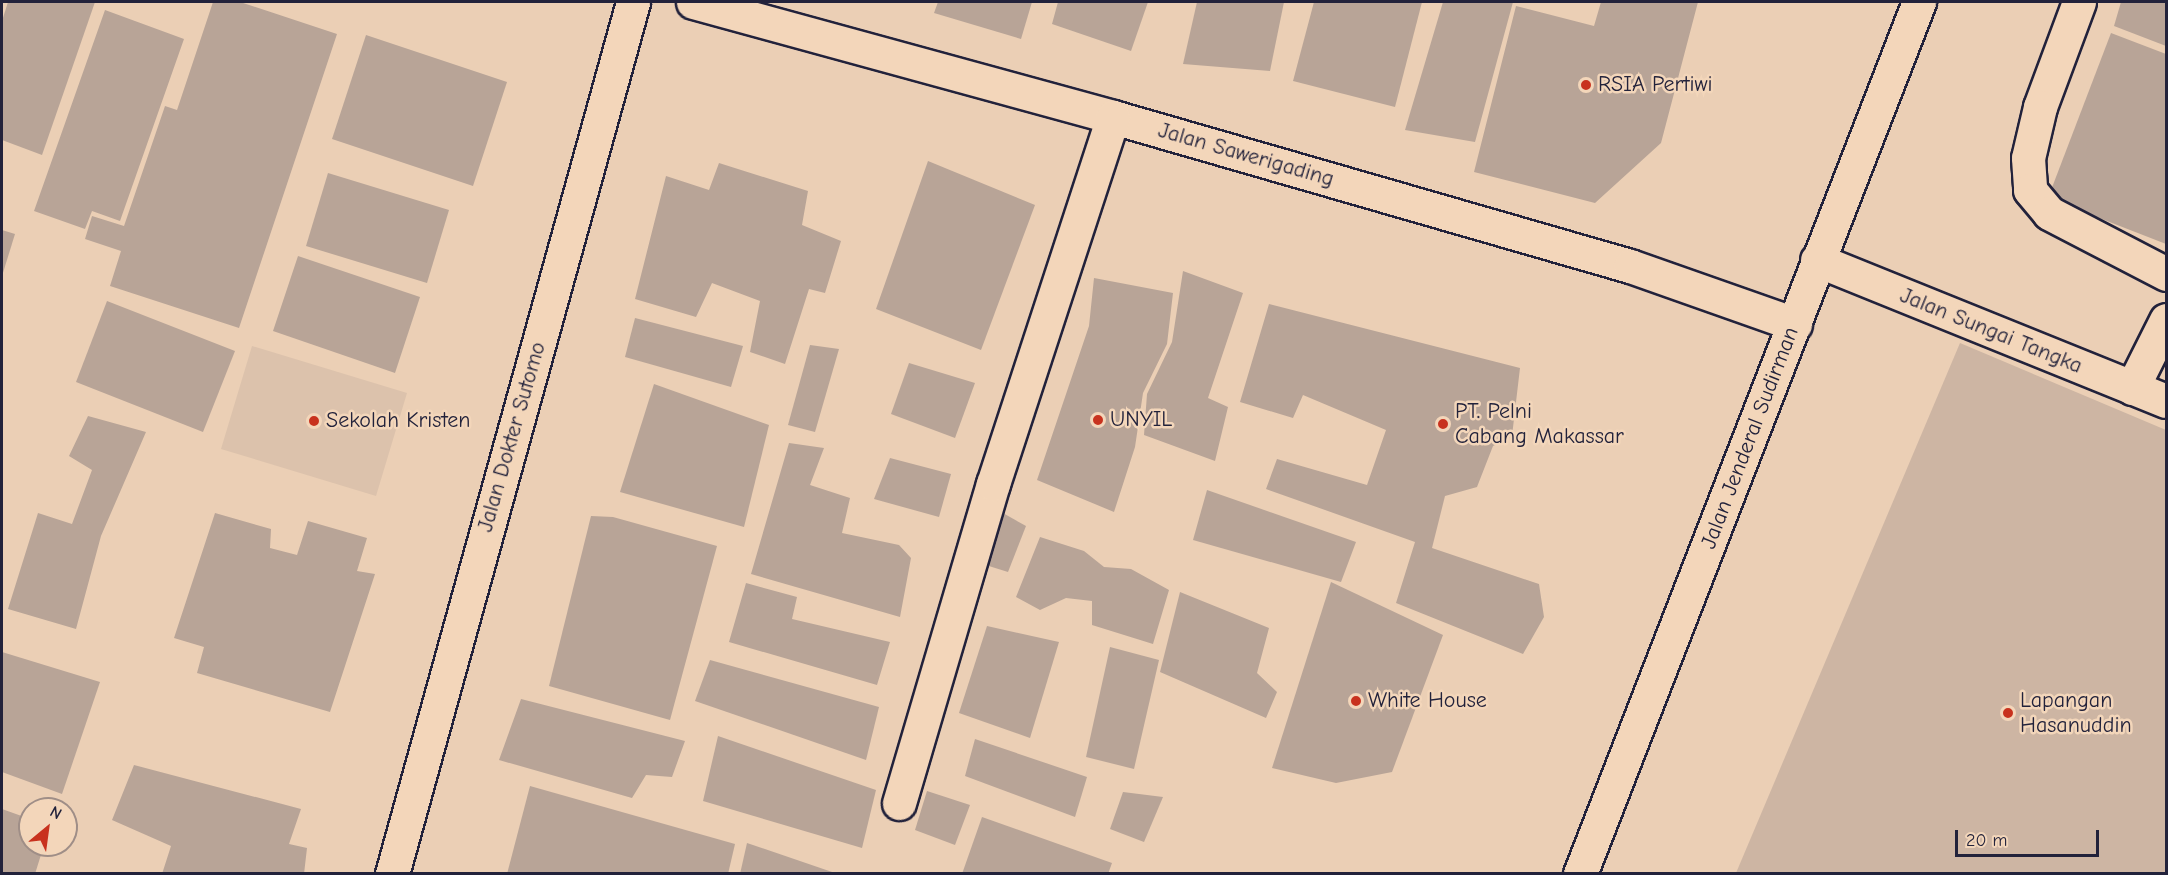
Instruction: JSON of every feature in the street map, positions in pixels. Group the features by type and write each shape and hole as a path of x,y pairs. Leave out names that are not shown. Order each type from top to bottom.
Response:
{"street":[{"name":"Jalan Dokter Sutomo","path":"392,873 633,2"},
{"name":"Jalan Sawerigading","path":"693,2 1113,117 1630,266 1795,324"},
{"name":"Jalan Jenderal Sudirman","path":"1580,873 1919,2"},
{"path":"2079,2 2040,107 2028,158 2030,190 2049,213 2166,274"},
{"path":"898,803 993,484 1113,117"},
{"name":"Jalan Sungai Tangka","path":"1817,260 2166,401"},
{"path":"2132,388 2166,320"}],"shaded area":[{"name":"Lapangan Hasanuddin","path":"1960,343 2166,430 2166,873 1736,873"},
{"name":"Sekolah Kristen","path":"252,346 407,393 376,496 221,449"}],"building":[{"path":"8,2 95,2 42,155 2,140 2,21"},
{"path":"213,2 240,2 337,34 239,328 110,286 121,251 85,239 92,216 124,226 165,106 177,110"},
{"path":"938,2 1032,2 1021,39 934,13"},
{"path":"1058,2 1148,2 1131,51 1052,24"},
{"path":"1197,2 1284,2 1270,71 1183,64"},
{"path":"1314,2 1422,2 1395,107 1293,81"},
{"path":"1443,2 1513,2 1475,142 1405,130"},
{"name":"RSIA Pertiwi","path":"1601,2 1698,2 1661,143 1595,203 1474,172 1516,6 1594,26"},
{"path":"2121,2 2166,2 2166,46 2114,26"},
{"path":"105,10 184,39 120,221 92,211 85,229 34,211"},
{"path":"2111,33 2166,54 2166,244 2048,198"},
{"path":"366,35 507,82 473,186 332,139"},
{"path":"928,161 1035,205 981,350 876,309"},
{"path":"719,163 808,191 802,225 841,241 825,293 809,289 785,364 750,352 760,301 712,283 696,317 635,299 666,176 709,190"},
{"path":"328,173 449,210 427,283 306,246"},
{"path":"2,230 15,234 2,276"},
{"path":"298,256 420,297 395,373 273,331"},
{"path":"1183,271 1243,293 1208,398 1228,407 1215,461 1144,435 1147,394 1172,342"},
{"name":"UNYIL","path":"1094,278 1173,293 1167,344 1143,393 1135,447 1114,512 1037,480 1089,326"},
{"path":"107,301 235,351 203,432 76,382"},
{"name":"PT. Pelni Cabang Makassar","path":"1269,304 1520,368 1512,436 1493,446 1477,487 1445,496 1432,548 1539,584 1544,617 1523,654 1396,603 1415,542 1266,489 1277,459 1367,485 1386,430 1303,395 1293,418 1240,402"},
{"path":"635,318 743,346 731,387 625,357"},
{"path":"810,345 839,349 815,432 788,425"},
{"path":"909,363 975,383 955,438 891,414"},
{"path":"654,384 769,425 744,527 620,492"},
{"path":"88,416 146,432 101,536 76,629 8,609 38,513 72,524 92,470 69,456"},
{"path":"789,443 824,448 810,485 850,498 842,533 899,545 911,558 900,617 751,574"},
{"path":"890,458 951,474 939,517 874,499"},
{"path":"1207,490 1356,542 1341,582 1193,540"},
{"path":"994,508 1026,526 1008,572 976,562"},
{"path":"215,513 271,529 270,548 297,555 308,521 367,538 357,571 375,574 330,712 197,673 204,647 174,638"},
{"path":"591,516 613,517 717,546 670,720 549,686"},
{"path":"1040,537 1084,551 1104,567 1131,569 1169,590 1153,644 1092,625 1092,601 1066,598 1040,610 1016,597"},
{"name":"White House","path":"1331,582 1443,635 1392,772 1336,783 1272,768"},
{"path":"746,583 797,597 792,619 890,642 877,685 729,642"},
{"path":"1180,592 1269,628 1257,673 1277,692 1266,718 1160,672"},
{"path":"987,626 1059,642 1030,738 959,713"},
{"path":"1110,647 1159,660 1134,769 1086,757"},
{"path":"2,652 100,682 62,794 2,772"},
{"path":"710,660 879,707 866,760 695,701"},
{"path":"521,699 685,741 672,777 646,775 632,798 499,760"},
{"path":"718,736 876,790 862,848 703,801"},
{"path":"975,739 1087,777 1075,817 965,776"},
{"path":"134,765 301,809 289,844 307,848 304,874 162,874 171,846 112,820"},
{"path":"530,786 735,844 728,874 507,874"},
{"path":"927,791 970,805 955,845 915,830"},
{"path":"1123,792 1163,797 1144,842 1110,829"},
{"path":"2,809 18,815 18,857 40,857 35,874 2,874"},
{"path":"982,817 1112,863 1108,874 962,874"},
{"path":"747,843 835,873 835,874 740,874"}],"place":[{"name":"RSIA Pertiwi","path":"1586,85"},
{"name":"UNYIL","path":"1098,420"},
{"name":"Sekolah Kristen","path":"314,421"},
{"name":"PT. Pelni Cabang Makassar","path":"1443,424"},
{"name":"White House","path":"1356,701"},
{"name":"Lapangan Hasanuddin","path":"2008,713"}]}
